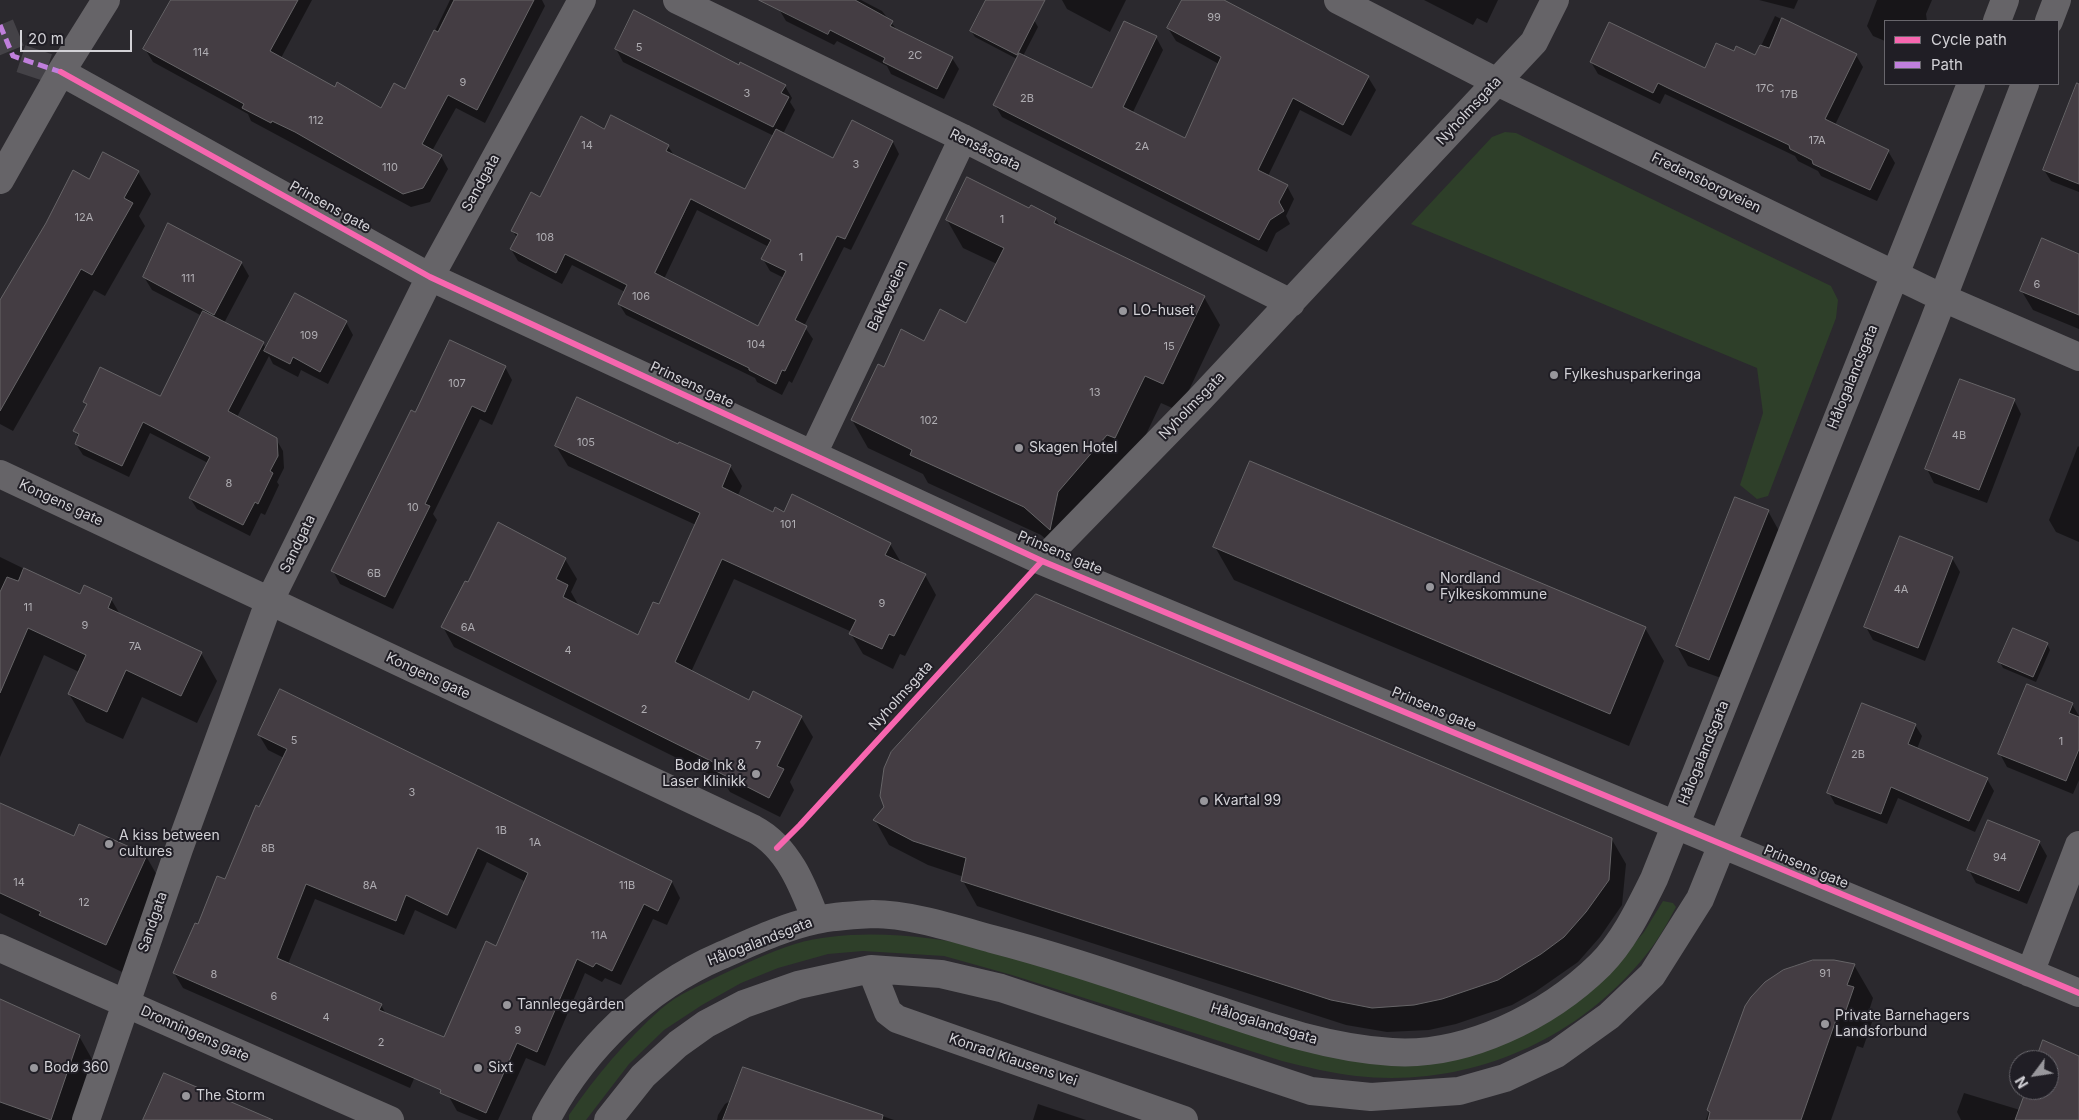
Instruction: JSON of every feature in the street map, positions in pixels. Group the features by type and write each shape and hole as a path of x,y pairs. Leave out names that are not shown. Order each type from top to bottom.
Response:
{"street":[{"path":"0,180 61,72 106,0"},
{"name":"Sandgata","path":"86,1120 125,1003 269,602 430,277 582,0"},
{"name":"Rensåsgata","path":"677,0 962,138 1290,303"},
{"name":"Fredensborgveien","path":"1338,0 1497,82 1943,298 2079,356"},
{"name":"Nyholmsgata","path":"1042,561 1290,303 1534,42 1555,0"},
{"path":"1996,20 2005,0"},
{"path":"2049,20 2057,0"},
{"name":"Prinsens gate","path":"61,72 430,277 1042,561 1620,800 1721,845 2079,993"},
{"name":"Hålogalandsgata","path":"546,1120 563,1089 598,1044 668,984 701,964 752,942 816,920 875,914 934,923 1022,946 1303,1038 1393,1052 1425,1051 1467,1043 1518,1022 1554,1002 1600,965 1620,941 1654,879 1971,85"},
{"path":"608,1120 643,1076 678,1044 706,1024 744,1004 798,985 871,968 940,974 1001,988 1311,1091 1371,1097 1460,1090 1505,1078 1556,1054 1610,1016 1652,975 1700,899 1943,298 2025,85"},
{"name":"Bakkeveien","path":"813,454 962,138"},
{"name":"Kongens gate","path":"0,474 764,834 795,870 816,920"},
{"path":"2030,974 2079,845"},
{"name":"Dronningens gate","path":"0,948 390,1120"},
{"name":"Konrad Klausens vei","path":"871,968 888,1012 897,1019 1184,1120"}],"green space":[{"path":"1505,132 1516,133 1831,286 1838,300 1836,318 1768,496 1757,499 1740,485 1763,413 1757,368 1411,224 1492,137"},
{"path":"1663,901 1673,903 1676,907 1651,948 1613,990 1582,1016 1549,1037 1513,1054 1476,1067 1437,1075 1397,1078 1356,1076 1319,1070 1282,1061 1012,975 944,956 863,951 828,954 778,968 741,983 702,1005 664,1030 629,1064 586,1120 569,1120 569,1115 612,1059 648,1021 668,1004 690,990 757,958 795,944 818,939 842,936 891,935 940,940 987,948 1319,1053 1489,1048 1535,1030 1568,1008 1608,974 1644,932"}],"building":[{"path":"171,0 298,0 270,51 335,87 337,82 381,108 394,83 405,89 434,30 438,32 454,0 534,0 477,110 448,95 422,144 442,155 423,188 403,194 295,132 272,121 271,123 242,108 244,104 143,49"},
{"path":"759,0 855,0 893,21 890,26 953,57 937,89 883,62 885,58 830,30 828,34"},
{"path":"986,0 1045,0 1017,55 970,31"},
{"path":"1182,0 1224,0 1369,76 1343,125 1293,98 1258,170 1288,185 1279,202 1284,211 1270,220 1259,240 993,105 1019,53 1092,88 1124,21 1157,36 1123,107 1185,138 1221,57 1167,28"},
{"path":"634,10 739,65 740,62 786,85 781,93 789,97 773,127 615,49"},
{"path":"1782,18 1857,54 1825,119 1889,150 1870,190 1813,164 1812,160 1790,149 1789,145 1658,83 1653,93 1590,62 1609,22 1705,68 1716,43 1734,51 1736,46 1755,55 1760,45 1769,48"},
{"path":"2077,83 2079,84 2079,184 2043,170"},
{"path":"611,115 669,145 666,151 745,189 776,129 833,158 852,120 893,141 845,239 837,236 795,320 807,326 785,371 782,370 776,384 749,370 749,368 618,304 627,285 565,254 556,273 510,249 518,234 511,231 531,192 540,197 581,116 604,129","holes":["691,199 771,240 761,259 786,271 758,326 655,273"]},
{"path":"103,152 139,171 124,198 133,203 92,275 81,269 0,411 0,300 46,223 73,170 89,179"},
{"path":"967,177 1029,208 1031,205 1056,218 1054,223 1205,296 1163,384 1145,376 1115,438 1107,435 1058,492 1050,530 1024,507 910,455 912,450 851,420 878,364 884,367 901,329 924,341 940,309 966,323 1004,248 946,220"},
{"path":"168,223 242,262 214,315 143,277"},
{"path":"2042,238 2079,254 2079,315 2020,291"},
{"path":"295,293 347,321 320,372 293,357 290,364 264,351"},
{"path":"203,311 264,342 228,411 277,438 278,456 270,471 273,473 258,504 255,502 243,525 189,498 210,457 143,422 122,466 75,444 79,434 73,431 87,404 83,402 100,367 160,396"},
{"path":"450,340 506,366 485,412 472,406 425,504 430,506 385,597 331,571 411,410 415,412"},
{"path":"1960,379 2015,399 1979,490 1925,469"},
{"path":"577,397 678,444 679,442 731,465 722,487 773,512 775,507 784,512 792,494 891,543 885,555 926,574 894,636 889,634 882,649 849,634 856,620 722,559 675,662 749,700 753,691 802,716 777,766 784,769 769,798 716,771 719,765 441,627 465,581 468,582 498,522 566,558 556,579 568,585 563,597 638,635 653,602 659,604 700,513 555,446"},
{"name":"Nordland Fylkeskommune","path":"1250,461 1646,627 1610,714 1213,547"},
{"path":"1735,497 1769,510 1709,660 1676,646"},
{"path":"1900,536 1953,557 1918,648 1864,627"},
{"path":"24,568 80,594 84,585 112,598 108,608 202,652 181,696 126,670 107,712 68,694 86,655 28,628 0,693 0,592 7,577 18,581"},
{"name":"Kvartal 99","path":"1036,594 1612,838 1609,880 1586,912 1564,937 1541,954 1498,980 1442,999 1414,1005 1372,1008 1331,1000 961,881 966,858 913,841 873,820 884,807 880,796 884,768 891,752"},
{"path":"2013,628 2048,643 2033,677 1998,662"},
{"path":"2027,684 2073,703 2069,713 2079,717 2079,749 2066,781 1998,754"},
{"path":"280,689 672,881 658,911 644,904 612,971 596,963 593,967 577,959 537,1052 517,1043 486,1113 440,1093 441,1090 173,973 195,923 198,924 217,876 225,879 256,805 259,807 287,749 258,735","holes":["478,848 528,873 496,946 486,941 444,1037 379,1010 382,1004 277,958 306,884 396,921 406,895 447,915"]},
{"path":"1862,703 1916,724 1908,744 1988,778 1969,821 1891,787 1881,814 1827,793"},
{"path":"0,803 74,836 79,824 147,855 106,945 39,915 41,912 0,893"},
{"path":"1988,820 2040,841 2019,891 1967,870"},
{"path":"1813,960 1834,960 1855,964 1847,985 1854,987 1844,1016 1838,1014 1801,1120 1708,1120 1710,1112 1707,1110 1745,1006 1765,982 1783,970"},
{"name":"Bodø 360","path":"0,999 80,1035 51,1120 0,1102"},
{"path":"2043,1040 2079,1056 2079,1120 2015,1120 2022,1100 2059,1100 2059,1050 2040,1050"},
{"path":"743,1067 883,1115 882,1120 723,1120"},
{"name":"The Storm","path":"164,1073 273,1120 143,1120"}],"tunnel":[{"path":"0,25 13,56 61,72"}],"marked path":[{"path":"0,25 13,56 61,72"}],"cycle path":[{"path":"61,72 430,277 1042,561 2079,993"},
{"path":"777,848 1042,561"}],"place":[{"name":"LO-huset","path":"1123,311"},
{"name":"Fylkeshusparkeringa","path":"1554,375"},
{"name":"Skagen Hotel","path":"1019,448"},
{"name":"Nordland Fylkeskommune","path":"1430,587"},
{"name":"Bodø Ink & Laser Klinikk","path":"756,774"},
{"name":"Kvartal 99","path":"1204,801"},
{"name":"A kiss between cultures","path":"109,844"},
{"name":"Tannlegegården","path":"507,1005"},
{"name":"Private Barnehagers Landsforbund","path":"1825,1024"},
{"name":"Bodø 360","path":"34,1068"},
{"name":"Sixt","path":"478,1068"},
{"name":"The Storm","path":"186,1096"}]}
